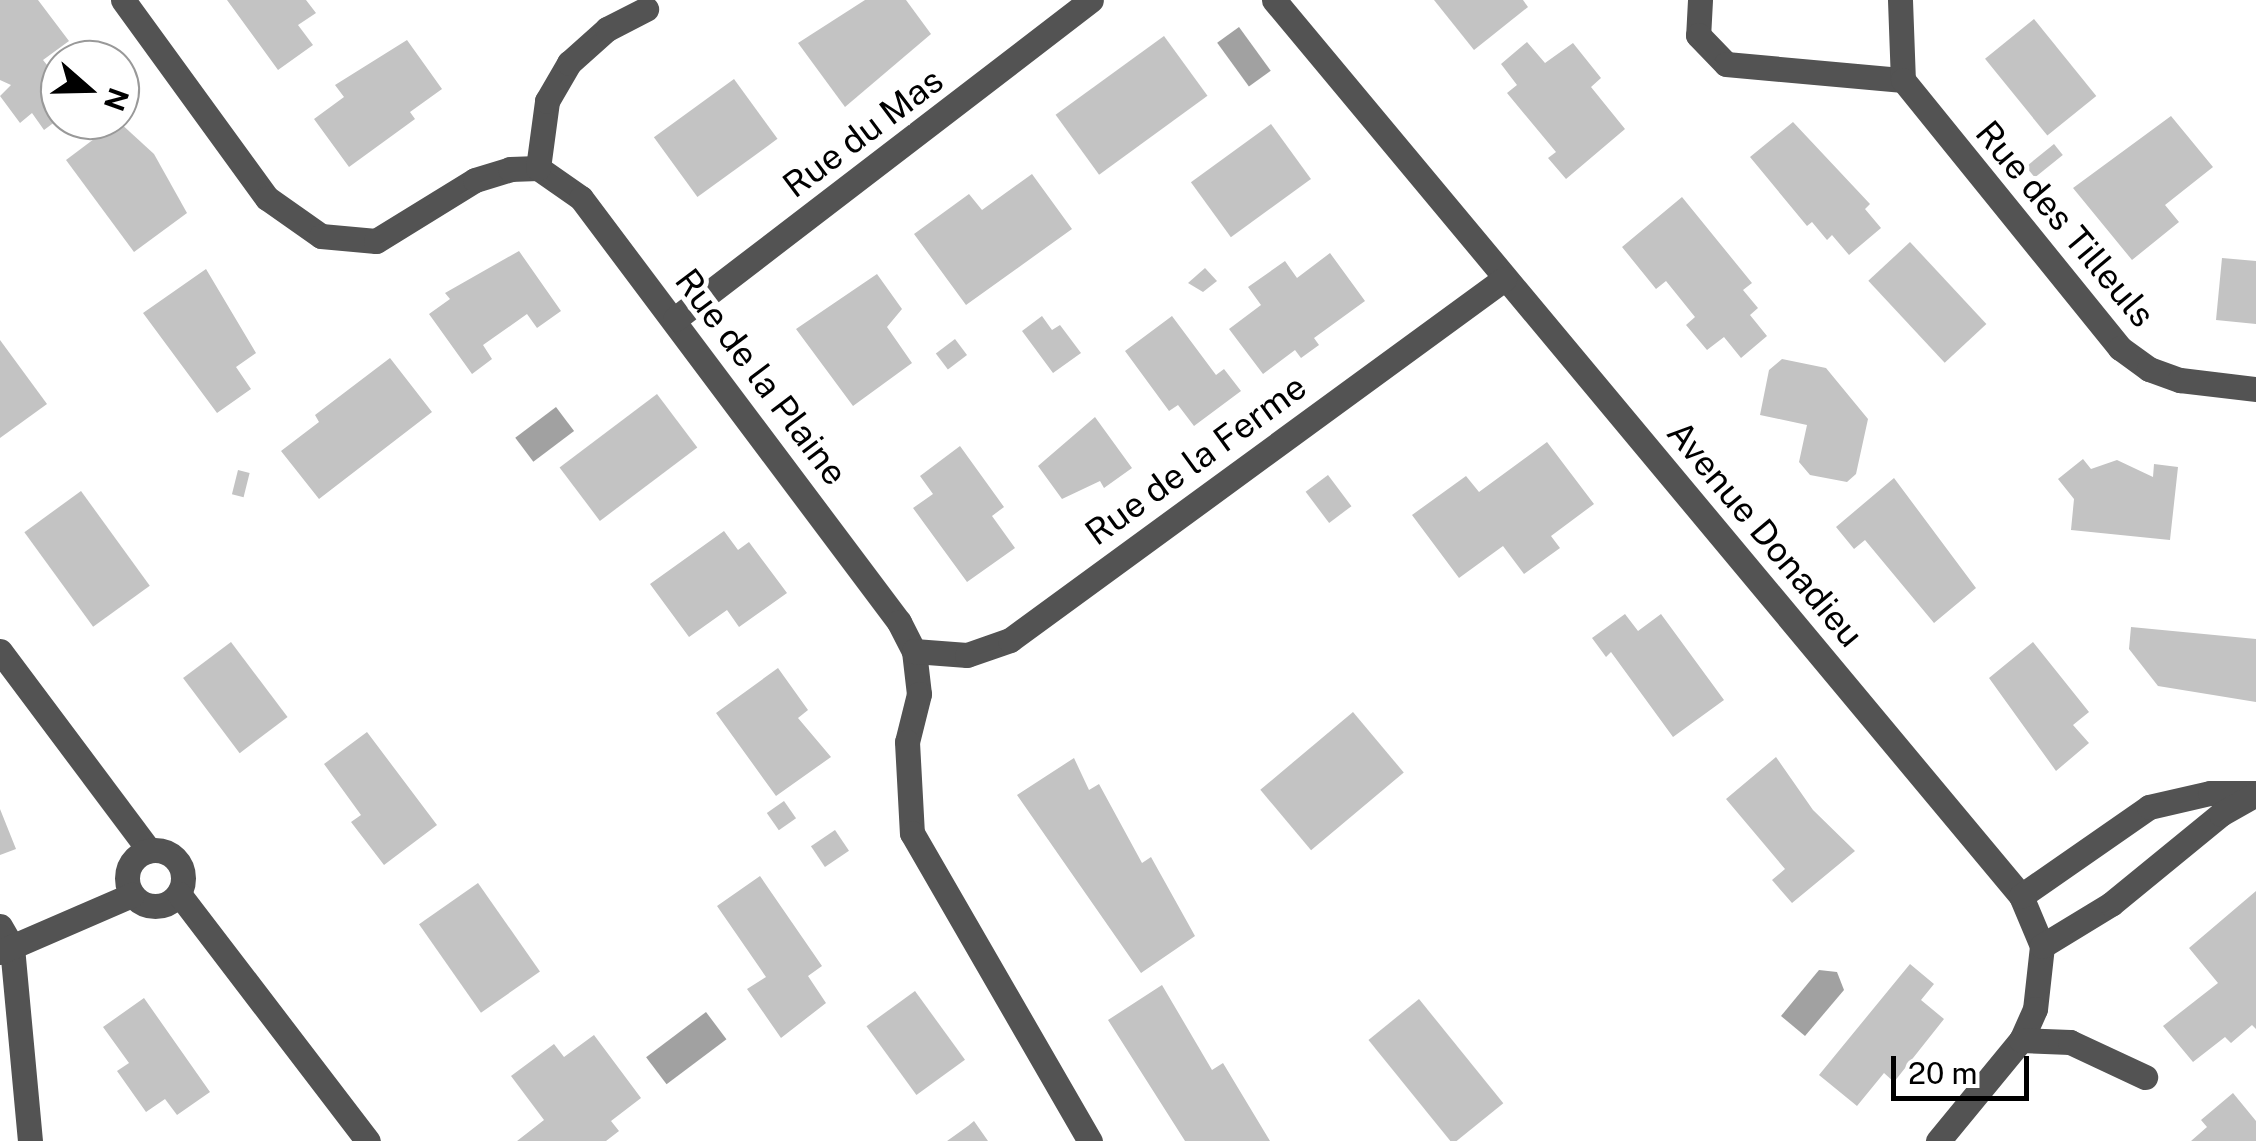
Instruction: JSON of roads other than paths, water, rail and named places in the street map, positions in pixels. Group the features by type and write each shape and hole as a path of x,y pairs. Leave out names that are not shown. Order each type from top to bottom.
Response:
{"street":[{"path":"123,0 268,198 321,236 376,241 475,180 538,168 548,101 569,63 607,29 646,9"},
{"name":"Rue du Mas","path":"675,319 1091,0"},
{"name":"Avenue Donadieu","path":"1274,0 2021,896 2042,946 2035,1009 2021,1040 1938,1141"},
{"path":"1700,0 1698,35 1726,64 1903,80 1900,0"},
{"name":"Rue des Tilleuls","path":"1903,80 2120,348 2149,370 2180,380 2256,389"},
{"name":"Rue de la Plaine","path":"538,168 581,198 675,319 914,652"},
{"name":"Rue de la Ferme","path":"914,652 966,655 1010,640 1504,279"},
{"path":"0,651 149,850 178,862 179,894 368,1141"},
{"path":"914,652 918,694 906,796 912,832 1090,1141"},
{"path":"2021,896 2149,807 2210,792 2256,793"},
{"path":"2042,946 2096,915 2221,814 2256,793"},
{"path":"132,895 127,873 149,850"},
{"path":"30,1141 4,942 132,895 161,906 179,894"},
{"path":"2021,1040 2070,1042 2145,1077"}]}
